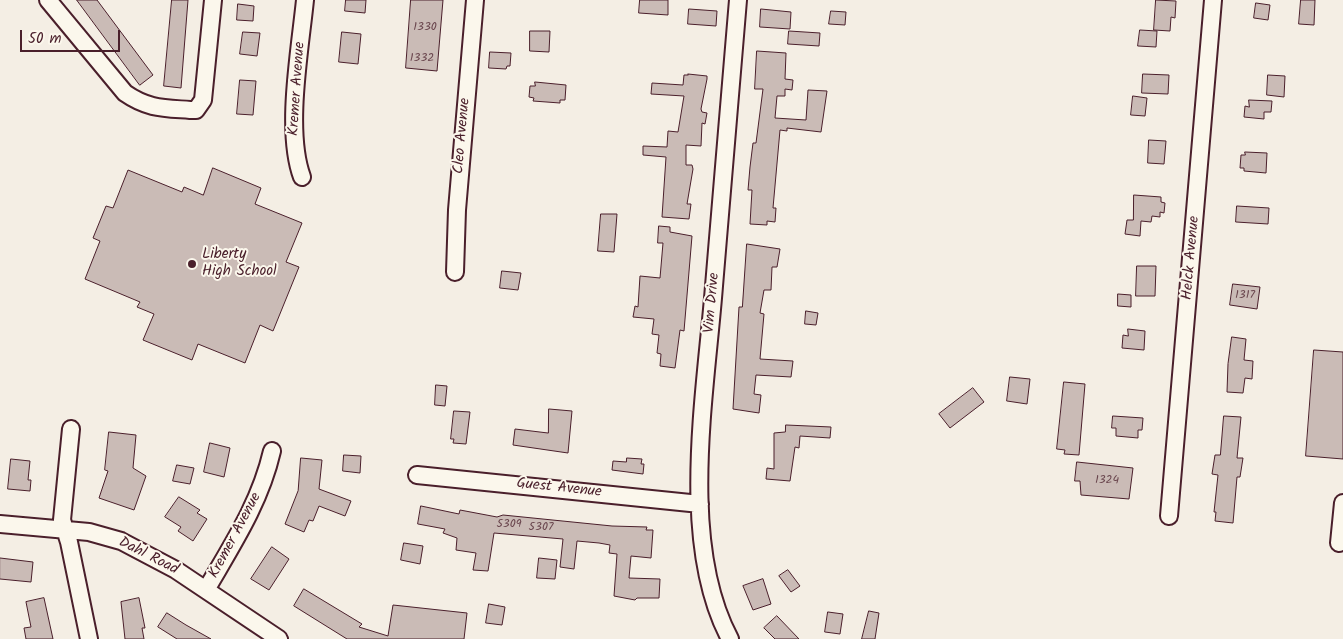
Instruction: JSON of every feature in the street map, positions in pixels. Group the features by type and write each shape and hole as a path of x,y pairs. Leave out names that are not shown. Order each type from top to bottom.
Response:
{"street":[{"path":"48,0 125,93 137,102 153,108 196,110 203,100 213,0"},
{"name":"Kremer Avenue","path":"302,177 297,163 294,137 305,0"},
{"name":"Cleo Avenue","path":"455,272 457,210 475,0"},
{"name":"Vim Drive","path":"730,639 716,605 704,560 700,504 703,426 738,0"},
{"name":"Helck Avenue","path":"1169,516 1213,0"},
{"path":"71,429 62,512 64,531 69,542 89,639"},
{"name":"Kremer Avenue","path":"206,590 251,513 267,472 272,452"},
{"name":"Guest Avenue","path":"417,475 700,504"},
{"path":"1339,542 1343,503"},
{"name":"Dahl Road","path":"0,524 88,532 121,541 158,560 279,639"}],"building":[{"path":"77,0 97,0 153,75 140,85"},
{"path":"172,0 188,0 181,88 164,86"},
{"path":"346,0 366,0 365,13 345,11"},
{"path":"411,0 443,0 437,71 406,68"},
{"path":"640,0 668,0 668,15 639,13"},
{"path":"1156,0 1176,1 1175,18 1171,17 1170,31 1154,30"},
{"path":"1301,0 1315,0 1314,25 1299,24"},
{"path":"1256,3 1270,5 1268,20 1254,18"},
{"path":"238,4 254,6 253,21 237,20"},
{"path":"689,9 717,11 716,26 688,24"},
{"path":"761,9 791,12 790,29 760,27"},
{"path":"831,11 846,12 845,25 829,24"},
{"path":"1140,30 1157,31 1156,47 1138,46"},
{"path":"530,31 550,31 549,52 530,51"},
{"path":"789,31 820,33 819,46 788,44"},
{"path":"243,32 260,33 257,56 240,54"},
{"path":"342,32 361,34 358,64 339,62"},
{"path":"757,51 786,53 785,79 793,80 792,90 785,89 785,96 777,96 775,118 806,120 808,90 827,91 821,132 787,128 787,131 780,130 773,208 776,208 775,222 767,221 767,225 750,224 752,190 748,190 753,143 756,143 763,89 755,89"},
{"path":"490,52 511,53 510,66 507,66 506,69 489,68"},
{"path":"1143,74 1169,75 1168,94 1142,93"},
{"path":"684,75 707,76 701,109 702,112 707,113 705,124 702,123 701,146 686,145 686,165 692,165 693,169 687,204 691,204 689,219 662,217 666,157 643,155 643,146 667,147 668,131 678,132 684,96 651,94 652,83 683,85"},
{"path":"1268,75 1285,76 1284,97 1267,95"},
{"path":"240,80 256,81 253,115 237,114"},
{"path":"535,82 566,85 565,100 560,100 560,103 533,101 534,98 529,97 530,86 535,86"},
{"path":"1133,96 1147,98 1145,116 1131,115"},
{"path":"1249,100 1272,101 1271,112 1264,112 1264,119 1244,117 1245,106 1249,107"},
{"path":"1149,140 1166,141 1164,164 1148,163"},
{"path":"1245,152 1267,153 1266,173 1244,171 1244,168 1240,168 1241,155 1245,155"},
{"name":"Liberty High School","path":"213,168 261,188 255,204 302,223 286,262 299,267 273,331 260,325 245,363 198,344 192,360 143,340 154,314 137,307 140,302 85,279 100,241 93,238 106,206 113,208 128,170 182,192 184,187 203,195"},
{"path":"1134,195 1161,197 1161,202 1165,203 1164,213 1160,212 1160,217 1152,216 1151,222 1141,221 1140,236 1125,234 1127,220 1133,220"},
{"path":"1237,206 1269,208 1268,224 1236,222"},
{"path":"601,214 617,214 614,252 598,251"},
{"path":"659,226 670,227 670,232 692,236 684,331 680,330 675,368 660,366 661,354 657,353 659,335 652,334 654,319 633,317 635,306 638,307 640,276 660,278 663,243 658,243"},
{"path":"747,244 780,249 777,267 772,267 771,290 764,290 760,313 764,314 760,359 793,361 791,377 756,375 754,394 761,395 759,413 733,409 739,307 742,307"},
{"path":"1137,266 1156,266 1155,296 1136,296"},
{"path":"502,271 521,273 518,290 500,288"},
{"path":"1233,284 1260,287 1257,309 1230,305"},
{"path":"1118,294 1131,295 1131,307 1118,306"},
{"path":"806,311 818,313 816,325 805,324"},
{"path":"1128,329 1145,331 1144,350 1122,348 1123,335 1128,336"},
{"path":"1232,337 1246,339 1244,360 1253,361 1252,379 1245,378 1243,393 1227,392 1228,364"},
{"path":"1314,350 1343,352 1343,459 1306,456"},
{"path":"1010,377 1030,379 1027,404 1007,401"},
{"path":"1064,382 1085,384 1079,455 1064,454 1065,450 1057,449"},
{"path":"436,385 447,386 445,406 435,405"},
{"path":"973,388 984,402 950,428 939,414"},
{"path":"549,409 572,411 568,453 513,445 515,429 548,433"},
{"path":"454,411 470,412 466,444 453,443 454,439 451,439"},
{"path":"1113,416 1143,418 1142,430 1138,430 1138,438 1116,436 1116,428 1112,428"},
{"path":"1224,416 1241,417 1237,458 1243,458 1240,477 1237,477 1233,523 1215,521 1216,512 1214,512 1218,475 1212,474 1215,455 1220,455"},
{"path":"786,425 831,427 830,438 800,436 799,448 795,447 790,481 766,479 767,468 774,469 774,433 785,432"},
{"path":"109,432 136,435 133,468 146,476 134,510 99,498 108,471 105,470"},
{"path":"210,443 230,448 224,477 204,472"},
{"path":"344,455 361,456 360,473 343,471"},
{"path":"301,458 322,460 319,489 351,501 345,516 319,506 313,521 309,520 304,532 285,524 298,491"},
{"path":"627,458 642,459 641,464 644,464 643,474 612,470 613,461 626,462"},
{"path":"11,459 30,461 28,480 31,480 30,491 8,489"},
{"path":"1077,462 1133,468 1129,499 1081,495 1080,481 1075,481"},
{"path":"177,465 194,468 190,484 173,481"},
{"path":"179,497 200,510 197,513 207,519 193,541 178,531 181,527 165,517"},
{"path":"421,506 459,514 460,510 497,517 503,515 612,526 647,527 646,530 653,530 651,558 631,556 629,578 660,579 659,598 637,598 635,600 614,596 617,554 609,553 610,545 599,543 577,541 574,569 560,567 563,539 494,533 488,571 473,570 476,553 456,550 457,538 443,533 445,529 418,524"},
{"path":"404,543 423,546 420,564 401,560"},
{"path":"272,547 289,559 269,590 251,579"},
{"path":"0,558 33,562 31,582 0,579"},
{"path":"539,558 557,560 555,579 537,578"},
{"path":"788,570 800,586 791,592 779,576"},
{"path":"763,579 771,604 753,610 743,586"},
{"path":"304,589 362,624 359,627 388,636 393,605 467,613 464,639 347,639 294,606"},
{"path":"44,598 53,639 26,639 24,628 31,627 26,602"},
{"path":"139,598 145,628 142,628 144,639 125,639 121,602"},
{"path":"489,604 505,607 502,625 486,623"},
{"path":"869,611 879,613 875,639 862,639"},
{"path":"828,612 843,614 840,634 825,632"},
{"path":"167,613 211,639 177,639 158,627"},
{"path":"777,616 799,639 775,639 764,628"}],"place":[{"name":"Liberty High School","path":"192,264"}]}
